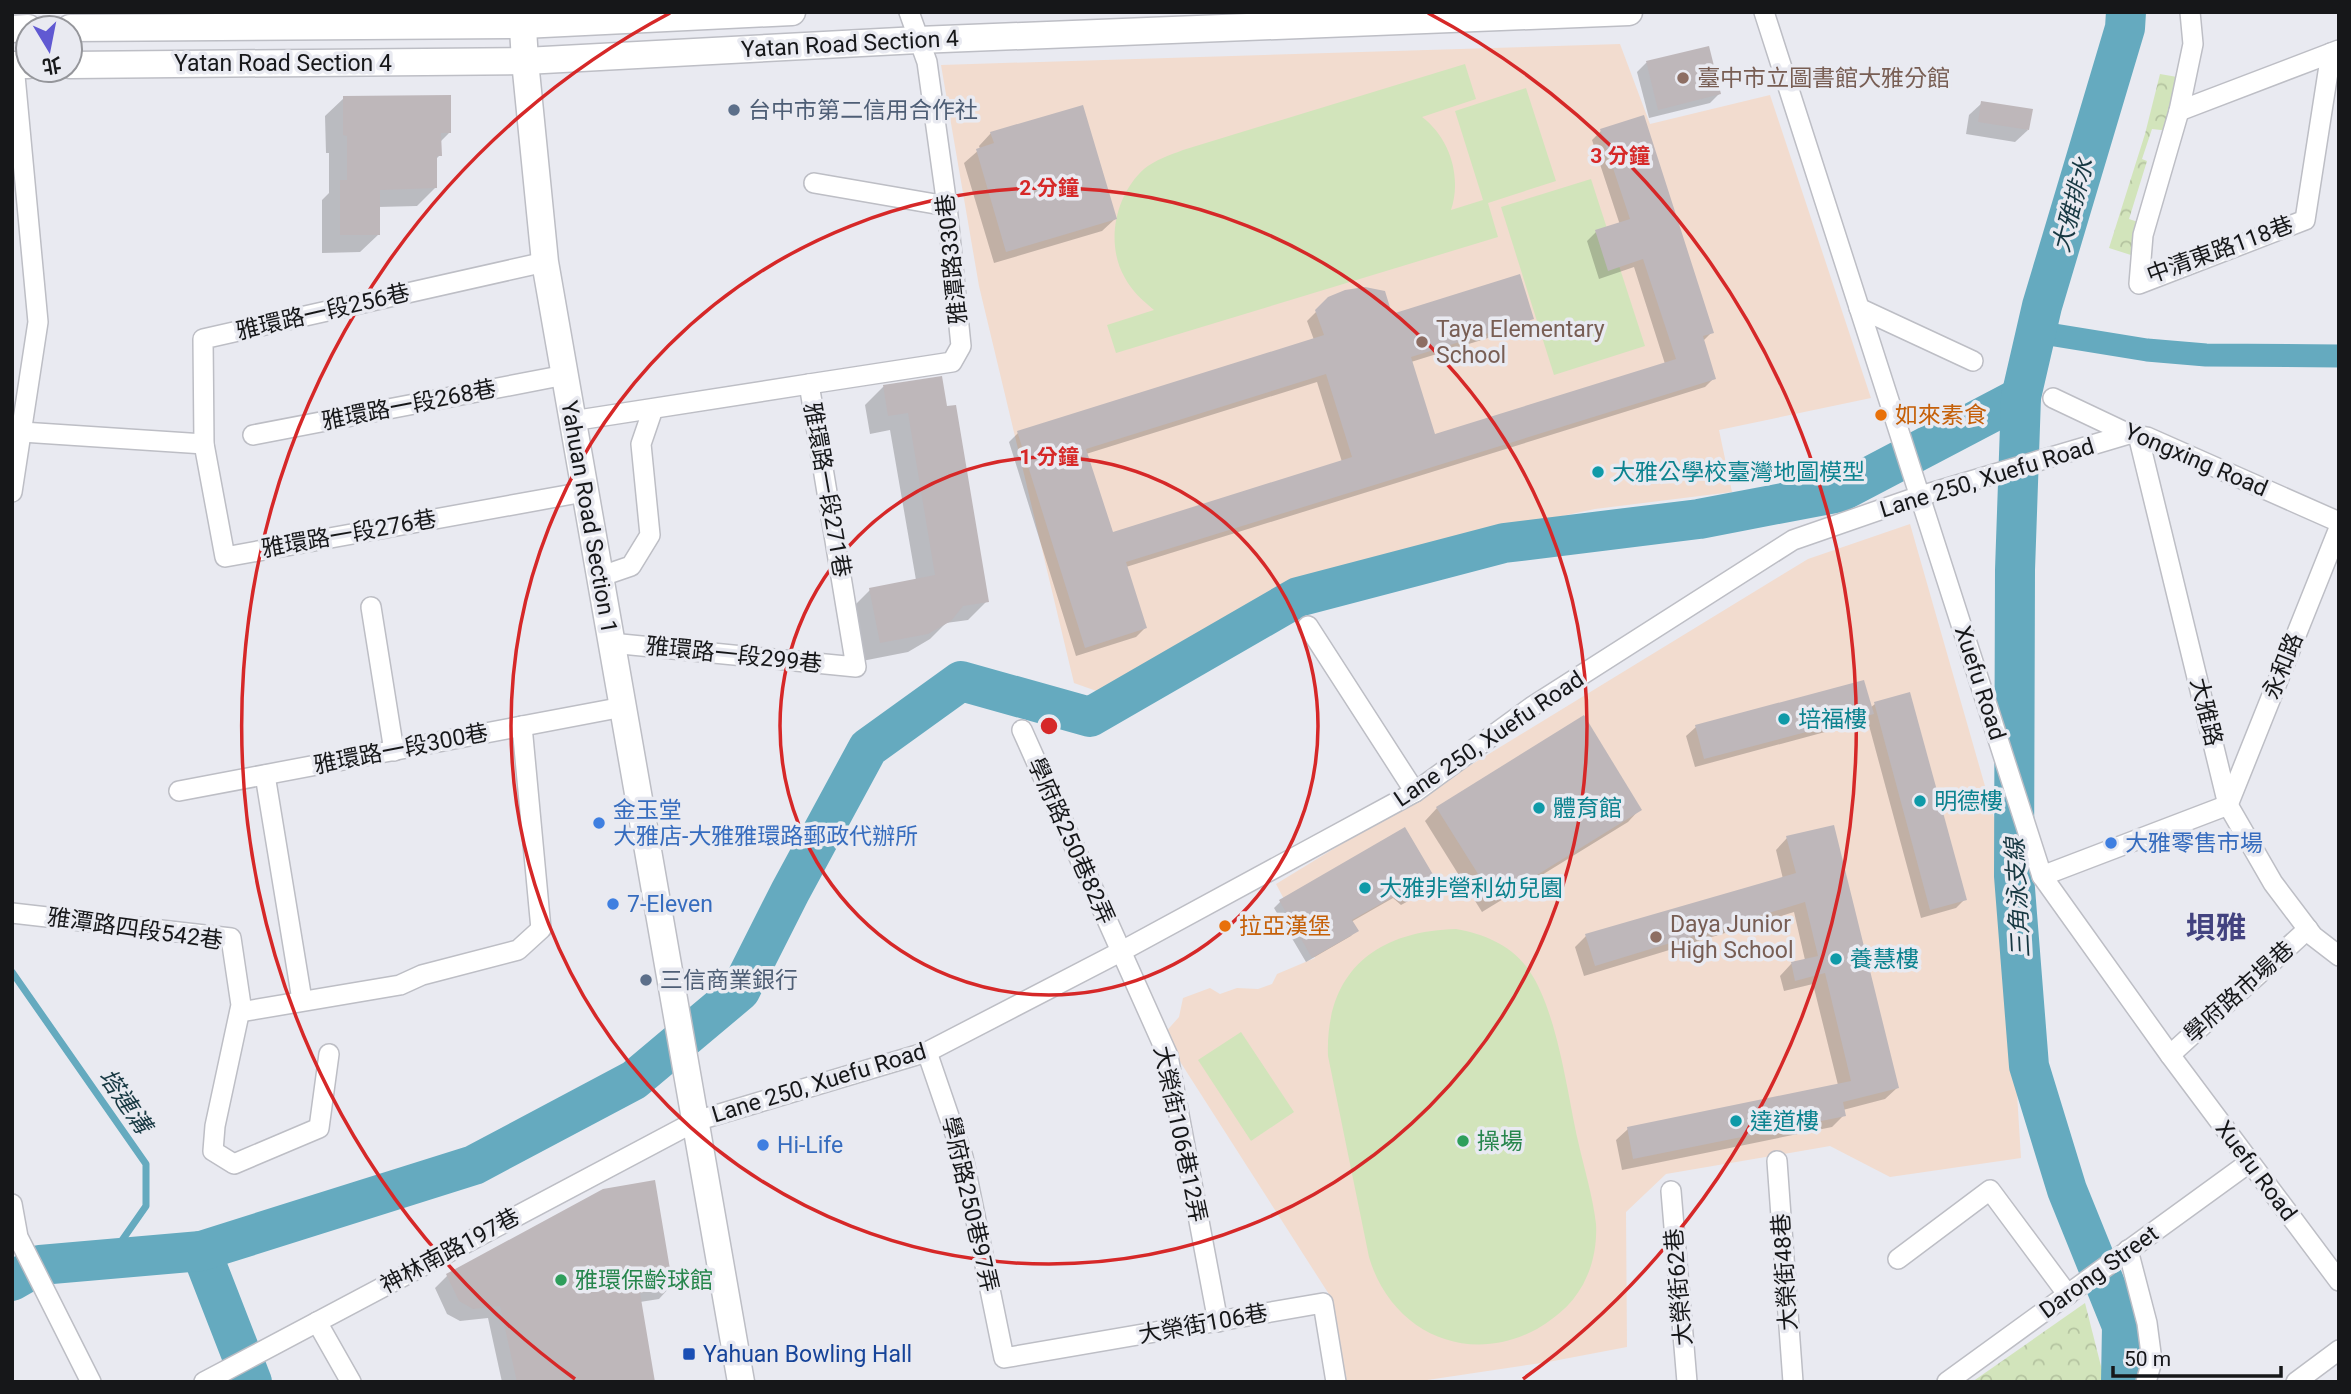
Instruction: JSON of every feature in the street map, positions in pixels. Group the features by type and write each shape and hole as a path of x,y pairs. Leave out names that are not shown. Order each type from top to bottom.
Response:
{"street":[{"name":"Yatan Road Section 4","path":"84,28 792,12"},
{"name":"雅潭路330巷","path":"809,384 952,362 961,346 947,206 927,62 909,12"},
{"name":"Yatan Road Section 4","path":"84,65 524,61 918,40 1629,12"},
{"name":"Xuefu Road","path":"1764,12 2042,876 2170,1055 2339,1281"},
{"name":"中清東路118巷","path":"2190,12 2193,44 2179,111 2143,235 2139,284 2305,220 2335,52"},
{"name":"Yahuan Road Section 1","path":"523,19 524,61 545,262 689,1080 739,1381"},
{"name":"中清東路118巷","path":"2179,111 2335,52"},
{"path":"12,492 38,322 19,84"},
{"path":"814,183 947,206"},
{"name":"雅環路一段256巷","path":"204,444 203,339 545,262"},
{"path":"1859,308 1973,361"},
{"name":"雅環路一段268巷","path":"253,435 565,375"},
{"name":"雅環路一段271巷","path":"572,421 809,384 856,667"},
{"name":"Yongxing Road","path":"2053,398 2339,522"},
{"path":"600,577 631,566 650,535 641,444 653,409"},
{"name":"Lane 250, Xuefu Road","path":"696,1121 928,1052 1120,952 1415,792 1533,705 1793,540 1920,496 2134,434"},
{"name":"大雅路","path":"2134,434 2228,805 2273,883 2313,936 2339,956"},
{"path":"18,442 204,444"},
{"name":"雅環路一段276巷","path":"204,444 225,557 584,492"},
{"name":"永和路","path":"2228,805 2339,528"},
{"path":"371,607 394,751"},
{"path":"1308,626 1415,792"},
{"name":"雅環路一段299巷","path":"611,643 856,667"},
{"name":"雅環路一段300巷","path":"179,792 623,707"},
{"path":"240,1012 400,985 422,975 518,950 541,929 522,726"},
{"name":"學府路250巷82弄","path":"1022,730 1120,952"},
{"path":"265,775 302,1000"},
{"path":"2042,876 2228,805"},
{"name":"雅潭路四段542巷","path":"12,913 231,938 241,1005 215,1126 214,1151 234,1164 319,1128 329,1054"},
{"name":"學府路市場巷","path":"2170,1055 2308,929"},
{"name":"大榮街106巷12弄","path":"1120,952 1168,1056 1218,1322"},
{"name":"學府路250巷97弄","path":"928,1052 963,1157 1004,1359"},
{"name":"神林南路197巷","path":"204,1382 696,1121"},
{"name":"大榮街48巷","path":"1777,1161 1793,1382"},
{"name":"Darong Street","path":"1947,1382 2250,1162"},
{"path":"1898,1259 1990,1189 2072,1291"},
{"name":"大榮街62巷","path":"1671,1191 1687,1382"},
{"path":"12,1204 18,1237 91,1382"},
{"path":"2124,1253 2147,1323 2151,1361 2146,1382"},
{"name":"大榮街106巷","path":"1004,1359 1323,1303 1336,1382"},
{"path":"317,1322 351,1382"},
{"path":"2296,1382 2339,1350"}],"shaded area":[{"name":"Taya Elementary School","path":"1620,44 1650,124 1770,95 1871,398 1719,430 1732,492 1595,509 1448,540 1417,553 1302,586 1224,623 1105,694 1074,683 979,286 941,65"},
{"name":"Daya Junior High School","path":"1910,524 1995,821 2006,916 2021,1158 1890,1177 1830,1146 1666,1174 1626,1212 1627,1347 1414,1382 1346,1382 1332,1299 1163,1035 1179,1017 1183,998 1210,988 1220,994 1237,988 1258,989 1272,984 1277,974 1315,958 1276,884 1808,559"}],"green space":[{"path":"1465,64 1476,99 1422,117 1440,136 1451,159 1455,184 1451,210 1483,200 1455,111 1526,88 1556,181 1488,203 1498,237 1116,353 1107,325 1154,310 1128,283 1115,250 1116,220 1120,206 1126,192 1144,169 1183,150"},
{"path":"2160,74 2183,78 2170,131 2152,129 2142,159 2147,161 2129,219 2144,224 2134,256 2109,248 2145,134"},
{"path":"1591,179 1645,346 1554,375 1501,207"},
{"path":"1456,929 1487,938 1514,953 1538,986 1560,1052 1596,1224 1589,1270 1583,1285 1567,1307 1537,1329 1511,1340 1484,1344 1459,1343 1435,1335 1413,1323 1395,1305 1380,1283 1369,1257 1328,1056 1329,1027 1335,1001 1346,979 1361,962 1380,948 1402,938"},
{"path":"1241,1032 1294,1112 1251,1141 1198,1060"},
{"path":"2085,1303 2105,1382 1972,1382"}],"building":[{"name":"臺中市立圖書館大雅分館","path":"1709,46 1721,94 1658,110 1646,61"},
{"path":"451,95 451,133 441,133 442,156 437,156 437,188 380,190 380,235 340,235 340,180 347,180 343,96"},
{"path":"1981,101 2033,109 2029,130 1978,122"},
{"path":"1083,105 1117,219 1006,252 976,149 994,143 990,132"},
{"path":"1644,115 1714,333 1703,336 1716,379 1126,562 1147,628 1085,648 1017,431 1324,335 1315,310 1328,297 1345,290 1365,287 1385,291 1392,314 1520,274 1534,319 1411,357 1435,434 1676,359 1643,259 1608,271 1595,230 1630,219 1600,129","holes":["1326,374 1352,457 1113,532 1086,449"]},
{"path":"942,376 947,406 956,405 989,602 963,606 951,621 928,634 880,643 869,588 935,575 908,413 888,416 883,385"},
{"name":"培福樓","path":"1864,680 1874,714 1704,759 1695,725"},
{"name":"明德樓","path":"1910,692 1967,900 1930,910 1874,702"},
{"name":"體育館","path":"1584,715 1642,810 1495,901 1436,807"},
{"path":"1834,825 1899,1088 1843,1102 1846,1116 1633,1159 1627,1127 1851,1081 1825,973 1795,981 1791,962 1818,956 1805,902 1595,966 1585,934 1796,873 1786,836"},
{"name":"大雅非營利幼兒園","path":"1405,827 1438,883 1408,900 1400,893 1352,920 1359,931 1312,958 1279,900"},
{"name":"雅環保齡球館","path":"655,1180 673,1287 640,1293 655,1382 517,1382 500,1306 473,1309 459,1301 446,1274 603,1189"}],"waterway":[{"name":"三角泳支線","path":"2121,1382 2122,1326 2067,1190 2029,1066 2014,876 2015,570 2021,397 2042,306 2125,28 2126,12"},
{"path":"2036,332 2147,350 2206,355 2339,356"},
{"path":"12,1281 40,1265 201,1251 474,1165 634,1080 740,991 868,748 961,681 1090,717 1298,597 1504,543 1699,519 1840,492 2021,397"},
{"name":"塔連溝","path":"12,972 146,1164 146,1206 109,1259"},
{"path":"201,1251 252,1382"}],"place":[{"name":"臺中市立圖書館大雅分館","path":"1683,78"},
{"name":"台中市第二信用合作社","path":"734,110"},
{"name":"Taya Elementary School","path":"1422,342"},
{"name":"如來素食","path":"1881,415"},
{"name":"大雅公學校臺灣地圖模型","path":"1598,472"},
{"name":"培福樓","path":"1784,719"},
{"name":"明德樓","path":"1920,801"},
{"name":"體育館","path":"1539,808"},
{"name":"金玉堂 大雅店-大雅雅環路郵政代辦所","path":"599,823"},
{"name":"大雅零售市場","path":"2111,843"},
{"name":"大雅非營利幼兒園","path":"1365,888"},
{"name":"7-Eleven","path":"613,904"},
{"name":"拉亞漢堡","path":"1225,926"},
{"name":"Daya Junior High School","path":"1656,937"},
{"name":"養慧樓","path":"1836,959"},
{"name":"三信商業銀行","path":"646,980"},
{"name":"達道樓","path":"1736,1121"},
{"name":"操場","path":"1463,1141"},
{"name":"Hi-Life","path":"763,1145"},
{"name":"雅環保齡球館","path":"561,1280"},
{"name":"Yahuan Bowling Hall","path":"689,1354"}],"district":[{"name":"垻雅","path":"2216,927"}],"water label":[{"name":"大雅排水","path":"2073,205"}]}
